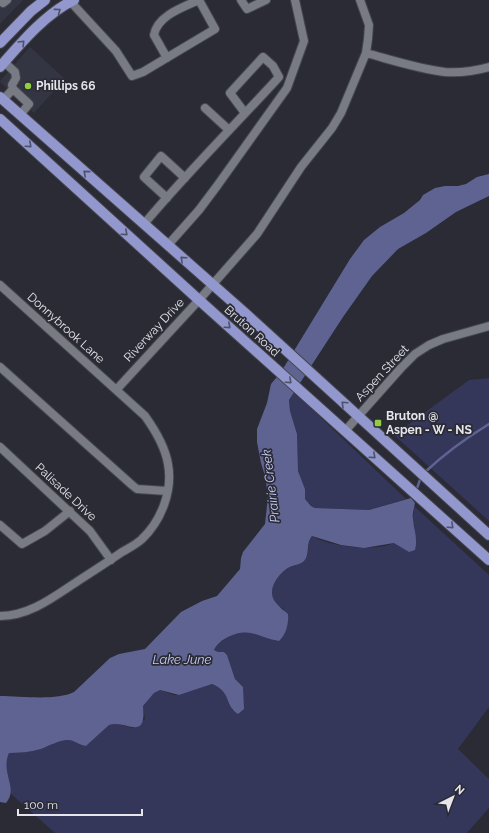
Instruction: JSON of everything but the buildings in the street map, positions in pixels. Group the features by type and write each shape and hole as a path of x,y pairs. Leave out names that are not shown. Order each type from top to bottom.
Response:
{"main road":[{"path":"1,39 45,0"},
{"path":"2,64 45,20 71,1"},
{"name":"Bruton Road","path":"2,99 330,390 489,535"},
{"name":"Bruton Road","path":"0,119 316,406 489,560"}],"street":[{"path":"0,0 3,3 7,0"},
{"path":"71,1 116,52 132,76 143,72 167,58 215,29 199,0 181,8 160,22 157,26 154,36 167,58"},
{"path":"241,0 247,9 266,0"},
{"path":"168,245 204,204 286,88 304,41 295,0"},
{"name":"Riverway Drive","path":"117,389 257,234 301,167 332,128 341,113 366,53 369,25 360,0"},
{"path":"366,53 446,72 489,68"},
{"path":"144,224 279,76 273,66 263,57 230,93 245,113"},
{"path":"2,64 15,72 16,78 12,84 13,89 29,104 20,115"},
{"path":"2,99 13,89"},
{"path":"205,108 229,130"},
{"path":"167,198 144,177 161,156 185,178"},
{"name":"Donnybrook Lane","path":"0,285 117,389"},
{"name":"Aspen Street","path":"345,431 415,354 428,345 443,339 489,326"},
{"path":"0,366 132,485 137,488 167,491"},
{"path":"0,616 8,616 37,607 141,540 155,524 162,510 167,491 168,464 163,447 156,432 145,416 117,389"},
{"name":"Palisade Drive","path":"0,447 90,531 111,560"},
{"path":"0,525 22,544 44,532 70,512"}],"shaded area":[{"path":"0,0 23,0 0,24"},
{"path":"30,47 65,79 34,113 0,82"},
{"path":"489,378 489,521 394,435 469,380"},
{"path":"294,392 406,499 369,510 315,508 312,506 305,499 305,489 298,471 297,434 290,411 289,400"},
{"path":"414,506 489,575 489,707 458,749 489,779 489,808 467,833 55,833 10,793 2,768 9,753 37,750 65,740 70,740 86,746 109,725 114,723 133,728 145,719 143,706 154,693 160,690 174,695 179,695 212,684 223,691 233,711 243,687 235,679 227,655 224,652 214,650 218,644 228,637 242,633 254,634 279,641 284,609 276,604 273,599 272,594 274,583 280,574 291,567 302,563 307,556 309,542 312,536 330,543 353,547 364,548 386,546 400,540 415,529 413,519"}],"water":[{"name":"Lake June","path":"489,174 489,196 456,212 426,233 398,249 372,276 343,317 289,400 290,411 297,434 298,471 305,489 305,499 315,508 369,510 411,498 415,503 413,523 416,538 415,550 409,552 394,543 364,548 341,545 312,536 309,542 307,556 303,562 284,571 277,579 272,589 274,599 288,614 288,621 284,636 279,641 248,633 236,634 224,639 214,650 224,652 227,655 235,679 243,687 244,709 238,714 231,707 223,691 212,684 179,695 160,690 154,693 143,706 142,724 138,727 115,724 109,725 86,746 70,740 65,740 37,750 9,753 7,767 11,792 6,803 0,802 0,696 48,697 67,695 74,692 110,658 119,654 145,649 181,612 202,601 217,596 240,569 243,552 265,524 268,496 257,442 257,429 267,403 271,384 281,372 350,259 364,240 380,227 404,213 420,200 423,195 435,188 466,184 477,177"}],"waterway":[{"path":"424,473 439,459 489,424"},
{"path":"416,491 421,477"}],"place":[{"name":"Phillips 66","path":"28,86"},
{"name":"Bruton @ Aspen - W - NS","path":"378,423"}],"water label":[{"name":"Prairie Creek","path":"270,486"}]}
